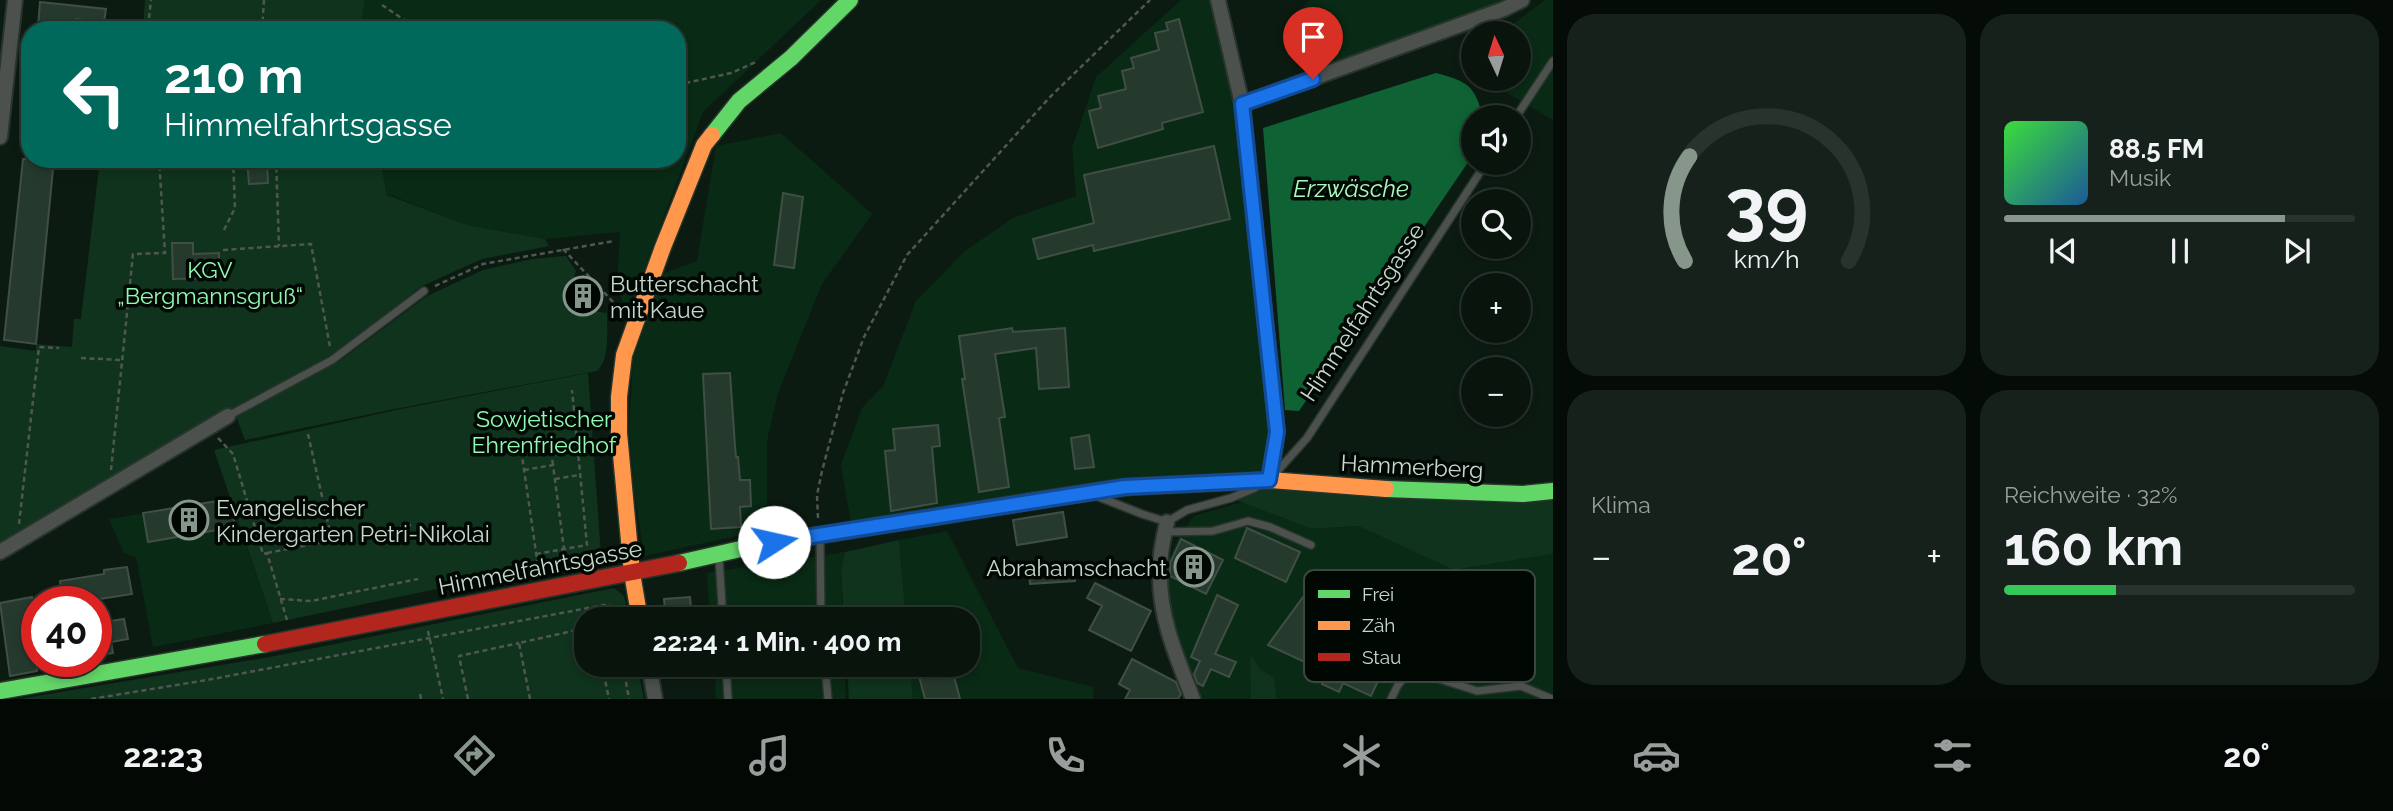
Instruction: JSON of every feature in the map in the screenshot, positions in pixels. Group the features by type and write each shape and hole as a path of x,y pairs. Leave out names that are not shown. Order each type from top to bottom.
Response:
{"street":[{"path":"0,137 15,0"},
{"path":"638,607 632,573 619,433 624,355 704,145 739,101 791,58 850,0"},
{"name":"Himmelfahrtsgasse","path":"0,691 290,639 820,534 1125,487 1269,480 1277,432 1242,104 1218,0"},
{"path":"1242,104 1504,9 1522,0"},
{"path":"0,552 228,416"},
{"name":"Hammerberg","path":"1269,480 1409,491 1523,494 1553,491"},
{"path":"1166,527 1160,561 1160,581 1166,618 1177,658 1193,699"},
{"path":"651,677 655,699"}],"lane":[{"path":"1524,105 1553,61"},
{"name":"Himmelfahrtsgasse","path":"1166,527 1187,510 1231,498 1269,480 1307,438 1478,175"},
{"path":"228,416 332,360 424,291"},
{"path":"1089,492 1166,527 1213,531 1248,521 1270,527 1311,545"},
{"path":"820,534 821,607"},
{"path":"719,553 722,607"},
{"path":"727,677 728,699"},
{"path":"826,677 828,699"},
{"path":"1391,699 1400,682"},
{"path":"1449,682 1477,691 1521,686 1552,699"}],"path":[{"path":"149,18 151,0"},
{"path":"263,21 264,0"},
{"path":"820,534 817,495 843,393 864,337 896,272 919,240 995,155 1066,81 1150,0"},
{"path":"382,5 406,21"},
{"path":"686,83 731,73 760,60"},
{"path":"109,487 133,254 164,253 159,168"},
{"path":"224,230 235,208 233,168"},
{"path":"276,168 279,246"},
{"path":"424,291 483,264 614,241"},
{"path":"223,250 311,244 332,360"},
{"path":"563,249 615,304"},
{"path":"18,541 38,346 59,348"},
{"path":"81,358 121,360"},
{"path":"536,554 587,545 572,390"},
{"path":"308,434 332,541"},
{"path":"550,443 564,549"},
{"path":"226,447 233,454 263,554 411,525"},
{"path":"506,451 521,449 542,590"},
{"path":"552,455 578,451"},
{"path":"524,470 553,465"},
{"path":"555,479 580,475"},
{"path":"267,553 290,639"},
{"path":"280,599 311,601 418,579"},
{"path":"593,607 611,607"},
{"path":"91,699 207,680 574,610"},
{"path":"424,613 443,699"},
{"path":"468,699 459,656 574,631"},
{"path":"519,642 530,699"},
{"path":"604,677 609,699"},
{"path":"625,677 629,699"},
{"path":"420,694 421,699"}],"shaded area":[{"path":"365,0 821,0 703,112 686,158 686,21 362,21"},
{"path":"1181,0 1216,0 1242,104 1277,432 1269,480 852,529 841,465 862,408 883,386 916,301 965,251 1013,218 1076,196 1072,148 1096,77"},
{"path":"1309,0 1522,0 1313,79 1293,18"},
{"path":"1545,0 1553,0 1553,120 1503,91 1531,91 1531,21 1517,21"},
{"path":"781,133 872,214 822,284 778,393 767,441 767,510 754,513 756,532 644,556 634,490 629,430 633,358 664,273 697,261 716,146"},
{"path":"382,168 682,168 628,313 617,285 620,232 545,239 468,225 387,194"},
{"path":"230,499 273,623 153,647 136,557 124,553 109,519"},
{"path":"1242,502 1311,529 1358,526 1454,570 1553,554 1553,699 1202,699 1185,665 1173,630 1164,572 1177,540 1194,516"},
{"path":"947,531 1018,668 1093,687 1094,699 913,699 911,677 980,677 980,607 905,607 899,540"},
{"path":"845,552 841,571 842,607 709,607 707,573"},
{"path":"715,677 845,677 846,699 716,699"}],"green space":[{"path":"145,0 365,0 362,21 144,21"},
{"name":"KGV „Bergmannsgruß“","path":"99,168 382,168 387,195 468,225 545,239 549,246 482,259 420,287 359,336 330,355 0,547 0,346 36,351 36,344 72,347 74,319 81,319"},
{"path":"566,256 576,271 570,291 580,309 607,313 606,352 597,371 245,440 236,416 341,360 427,296 483,270 532,259"},
{"name":"Sowjetischer Ehrenfriedhof","path":"588,373 601,555 273,623 214,450 396,410"},
{"path":"1269,480 1553,491 1553,554 1454,570 1358,526 1311,529 1231,498"},
{"path":"899,540 905,607 843,607 841,571 845,552"},
{"path":"614,588 624,596 626,607 574,607 574,677 639,677 644,699 19,699 270,657"},
{"path":"1250,654 1261,670 1274,677 1276,699 1251,699"},
{"path":"848,677 911,677 913,699 849,699"}],"water":[{"name":"Erzwäsche","path":"1436,73 1461,81 1461,91 1473,91 1479,105 1461,105 1461,173 1299,411 1285,410 1263,128"}],"building":[{"path":"40,2 106,9 104,21 38,21"},
{"path":"1179,19 1203,112 1162,123 1163,129 1098,148 1089,111 1101,108 1098,96 1126,89 1122,71 1134,68 1131,58 1159,50 1155,33 1168,30 1166,23"},
{"path":"1214,146 1230,219 1094,251 1093,245 1038,259 1033,239 1094,223 1084,175"},
{"path":"22,168 53,168 36,344 4,340"},
{"path":"248,168 267,168 268,183 249,184"},
{"path":"783,193 803,197 794,268 774,265"},
{"path":"172,243 193,243 193,254 219,253 220,278 173,279"},
{"path":"1012,328 1013,332 1065,328 1069,387 1039,389 1036,348 995,354 1005,417 999,418 1009,487 979,492 962,379 965,379 959,336"},
{"path":"730,373 736,457 740,480 750,480 751,506 740,507 741,527 711,529 703,374"},
{"path":"938,425 940,446 932,447 937,503 891,511 885,451 895,450 893,429"},
{"path":"1089,435 1094,467 1075,469 1071,438"},
{"name":"Evangelischer Kindergarten Petri-Nikolai","path":"230,499 235,527 148,542 143,513"},
{"path":"1063,512 1067,537 1017,545 1013,520"},
{"path":"1247,528 1300,552 1286,582 1235,558"},
{"name":"Abrahamschacht","path":"1181,539 1223,560 1206,594 1170,576 1170,563"},
{"path":"1074,565 1075,581 1030,584 1029,569"},
{"path":"127,567 132,594 112,597 112,586 61,586 60,581 104,574 104,570"},
{"path":"1095,583 1151,611 1131,651 1089,630 1102,606 1087,598"},
{"path":"1217,595 1238,605 1215,654 1236,662 1229,677 1211,669 1203,686 1197,683 1194,674 1200,661 1191,657"},
{"path":"1304,596 1304,662 1268,645"},
{"path":"690,597 691,607 665,607 664,599"},
{"path":"21,599 21,674 10,676 0,603"},
{"path":"124,619 128,639 112,642 112,621"},
{"path":"1132,659 1176,682 1181,694 1178,699 1125,699 1130,690 1119,684"},
{"path":"919,677 954,677 960,699 925,699"},
{"path":"1323,682 1378,682 1371,696 1343,683 1339,692 1322,684"}],"traffic: fast":[{"path":"712,135 739,101 791,58 850,0"},
{"path":"1386,489 1523,494 1553,491"},
{"path":"679,563 758,545 1033,501"},
{"path":"0,691 265,644"}],"traffic: slow":[{"path":"638,607 632,573 619,433 619,397 624,355 663,247 704,145 712,135"},
{"path":"1033,501 1125,487 1269,480 1386,489"}],"traffic: jam":[{"path":"265,644 679,563"}],"place":[{"name":"Butterschacht mit Kaue","path":"583,296"},
{"name":"Evangelischer Kindergarten Petri-Nikolai","path":"189,520"},
{"name":"Abrahamschacht","path":"1194,567"}],"route":[{"path":"774,542 1125,487 1269,480 1277,432 1242,104 1313,79"}]}
